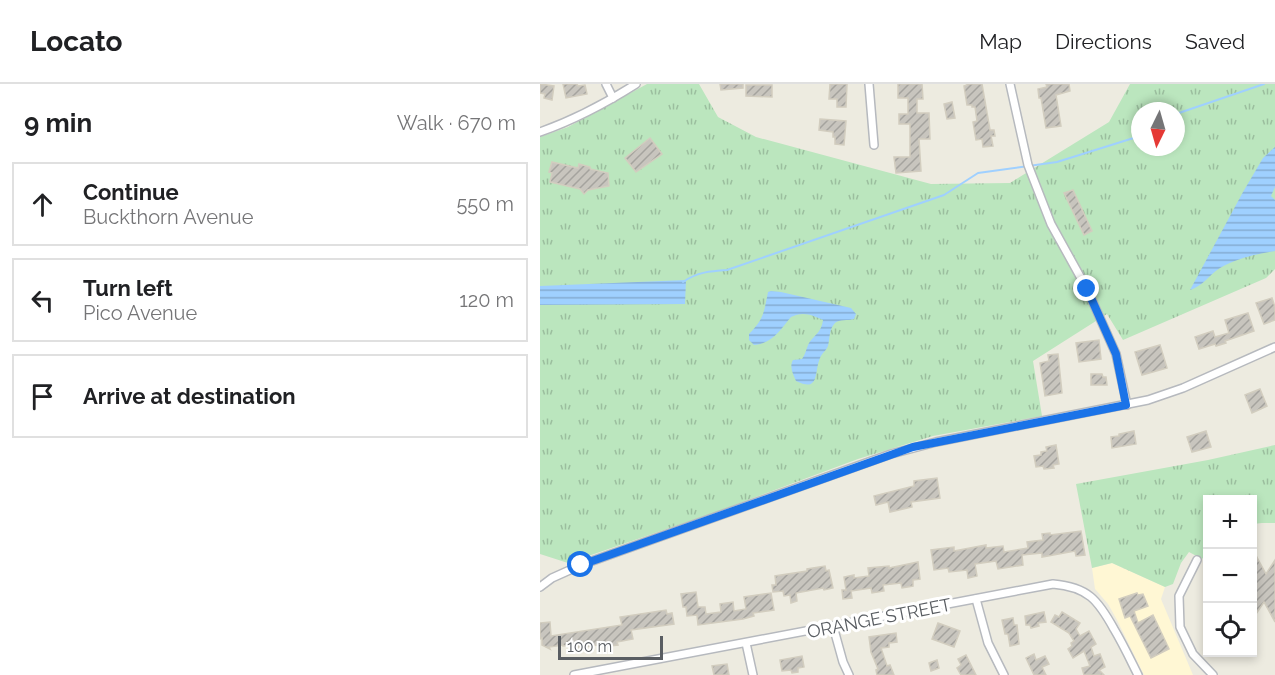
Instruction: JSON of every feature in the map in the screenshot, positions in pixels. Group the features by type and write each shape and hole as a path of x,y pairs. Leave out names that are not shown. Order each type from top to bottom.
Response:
{"street":[{"path":"606,84 613,98"},
{"path":"540,132 565,124 636,84"},
{"path":"869,84 874,144"},
{"path":"1010,84 1028,165 1051,224 1087,289 1116,354 1126,405"},
{"path":"540,587 552,578 581,565 913,447 1148,400 1183,388 1275,347"},
{"path":"1197,560 1179,596 1180,627 1193,654 1213,675"},
{"name":"ORANGE STREET","path":"574,675 609,672 746,643 1053,584 1076,588 1091,596 1103,608 1138,675"},
{"path":"976,599 988,643 1004,675"},
{"path":"833,626 849,675"},
{"path":"746,643 753,675"}],"shaded area":[{"path":"1112,563 1165,587 1161,599 1193,675 1144,675 1108,604 1095,589 1092,568"}],"green space":[{"path":"647,84 699,84 718,117 756,137 931,184 1010,183 1109,122 1130,84 1275,84 1275,269 1266,278 1123,340 1107,314 1033,361 1042,416 933,436 858,459 713,513 568,563 540,554 540,137 568,127"},
{"path":"1275,445 1275,523 1257,524 1257,495 1203,495 1203,558 1189,552 1181,563 1173,584 1165,587 1112,563 1092,568 1076,484 1208,460"}],"water":[{"path":"1275,147 1275,187 1271,196 1275,200 1275,251 1247,257 1227,265 1190,290 1263,158"},
{"path":"686,280 685,304 540,305 540,286"},
{"path":"768,292 851,308 856,314 854,319 839,321 833,325 828,346 820,358 813,383 804,384 796,381 791,365 793,360 802,359 808,345 821,328 823,320 807,314 795,315 766,342 754,345 749,340 749,334 761,319"}],"building":[{"path":"540,84 554,86 552,100 544,98 545,94 540,93"},
{"path":"563,84 585,85 587,94 566,98"},
{"path":"720,84 743,84 743,88 721,90"},
{"path":"830,84 847,84 846,107 837,107 837,99 829,99"},
{"path":"898,84 922,84 923,99 917,99 917,113 929,113 930,139 919,139 921,171 896,173 894,157 910,157 910,124 899,124 899,114 908,114 908,98 898,98"},
{"path":"982,84 990,130 994,130 995,136 991,136 993,146 983,147 982,139 976,140 973,122 977,121 975,107 967,105 964,86"},
{"path":"1046,84 1069,84 1070,91 1056,95 1061,126 1046,128 1038,89 1047,87"},
{"path":"746,85 772,85 772,97 746,96"},
{"path":"952,102 955,118 947,119 944,104"},
{"path":"820,119 846,121 844,145 835,144 833,132 819,130"},
{"path":"650,138 662,154 636,172 625,158"},
{"path":"552,162 578,168 579,164 608,173 609,186 588,190 584,194 580,189 550,182 552,173 549,172"},
{"path":"1073,190 1092,231 1084,235 1064,193"},
{"path":"1272,298 1275,320 1264,324 1256,303"},
{"path":"1248,313 1254,331 1225,341 1226,343 1199,349 1195,337 1213,331 1215,337 1229,333 1225,320"},
{"path":"1099,340 1101,359 1079,362 1076,343"},
{"path":"1160,345 1167,368 1142,375 1135,352"},
{"path":"1058,354 1062,393 1045,396 1040,363 1049,361 1048,355"},
{"path":"1091,374 1102,374 1106,377 1107,385 1091,385"},
{"path":"1260,389 1267,406 1252,413 1245,395"},
{"path":"1134,431 1136,444 1112,448 1111,437"},
{"path":"1206,431 1211,447 1192,452 1187,437"},
{"path":"1056,445 1059,464 1053,465 1054,468 1036,467 1034,456 1047,451 1046,447"},
{"path":"937,478 940,498 911,502 912,507 890,512 888,502 876,505 874,496 914,486 914,481"},
{"path":"1081,531 1085,555 1076,556 1075,551 1042,557 1042,553 1022,555 1023,565 998,569 996,561 975,564 977,576 968,578 967,570 949,572 948,568 934,570 931,550 954,547 954,551 986,545 986,548 1003,546 1004,552 1028,548 1027,542 1043,540 1042,534"},
{"path":"1257,557 1266,574 1275,560 1275,622 1264,602 1257,612"},
{"path":"918,562 920,579 913,580 913,586 902,588 901,583 883,585 884,591 872,593 871,588 851,591 852,598 843,599 842,590 846,590 844,577 869,576 868,568 889,566 889,568"},
{"path":"825,566 826,571 829,570 833,588 796,593 797,601 791,603 790,595 784,596 783,591 773,592 772,585 776,585 775,576"},
{"path":"696,592 698,607 705,607 706,614 721,612 720,604 733,602 734,611 746,609 744,597 771,593 774,610 753,613 754,616 743,619 698,625 697,615 687,616 681,594"},
{"path":"1137,593 1138,595 1143,594 1148,606 1134,611 1138,623 1153,615 1169,649 1151,658 1130,616 1125,618 1119,599"},
{"path":"666,610 667,614 672,613 674,624 631,630 633,639 617,642 618,645 610,646 610,643 579,648 578,645 563,645 549,647 550,649 542,645 542,638 540,639 540,623 550,622 551,636 622,625 620,617"},
{"path":"1044,612 1046,622 1038,623 1039,626 1031,628 1030,625 1026,625 1025,616"},
{"path":"1062,612 1080,623 1076,629 1080,636 1089,631 1096,644 1091,647 1094,656 1100,654 1105,667 1099,670 1104,675 1084,675 1082,668 1090,666 1084,651 1073,658 1068,649 1074,641 1069,633 1051,622 1055,615 1059,617"},
{"path":"1013,618 1014,625 1017,625 1019,644 1010,646 1002,620"},
{"path":"938,623 960,631 954,647 932,639"},
{"path":"896,633 897,642 889,643 889,647 881,648 887,666 890,665 894,675 877,675 876,670 878,669 871,652 869,637"},
{"path":"1034,654 1036,660 1045,656 1049,664 1042,667 1046,675 1034,675 1026,658"},
{"path":"966,655 976,675 961,675 957,668 961,665 958,659"},
{"path":"802,656 804,667 798,668 798,672 782,671 780,660"},
{"path":"937,660 939,668 931,671 929,663"},
{"path":"727,664 729,675 714,675 712,666"}],"waterway":[{"path":"1185,111 1264,84"},
{"path":"683,282 699,274 727,270 944,195 978,173 1057,162 1131,139"}],"route":[{"path":"581,565 913,447 1126,405 1116,354 1087,289"}]}
